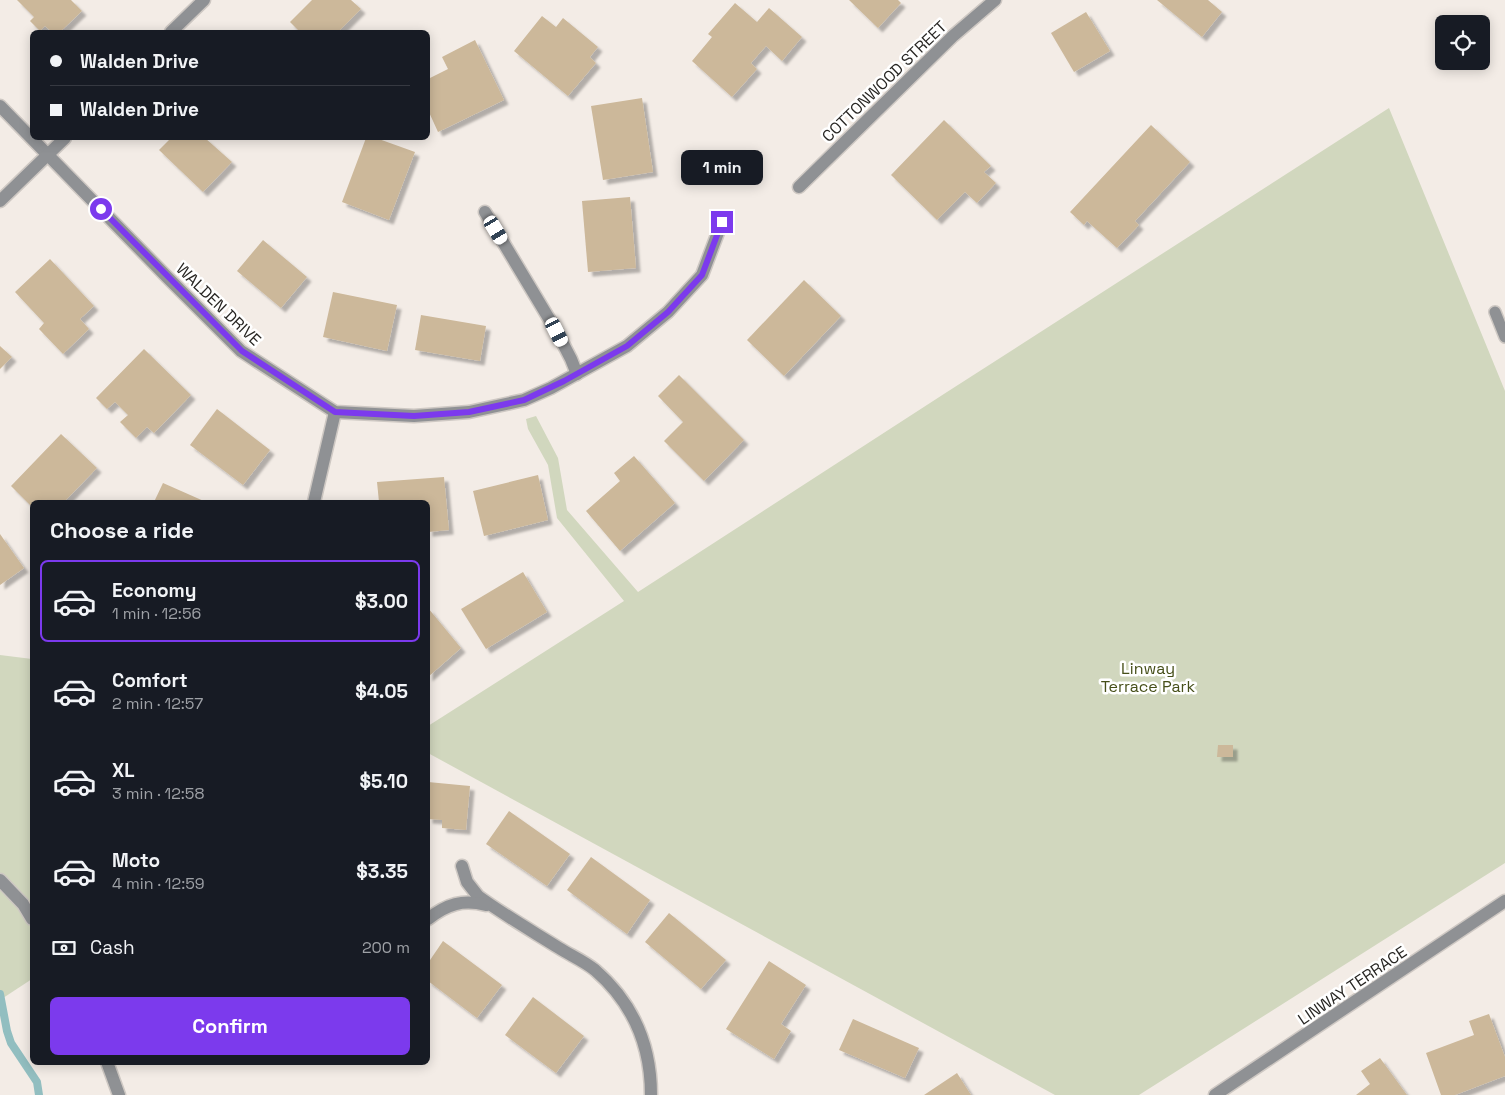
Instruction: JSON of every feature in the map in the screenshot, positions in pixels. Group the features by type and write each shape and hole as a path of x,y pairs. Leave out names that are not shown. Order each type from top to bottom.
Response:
{"street":[{"path":"173,30 204,0"},
{"name":"COTTONWOOD STREET","path":"799,187 952,36 995,0"},
{"name":"WALDEN DRIVE","path":"0,106 30,136"},
{"name":"WALDEN DRIVE","path":"34,140 242,351 335,412"},
{"path":"0,200 63,140"},
{"path":"485,212 557,332 577,374"},
{"path":"314,500 335,412 414,416 469,412 524,400 577,374 627,346 668,312 702,275 722,222"},
{"path":"462,866 468,882 478,896 593,969 616,991 634,1017 646,1046 651,1076 651,1095"},
{"path":"0,880 22,904 30,916"},
{"path":"430,918 453,903 472,901 491,906"},
{"name":"LINWAY TERRACE","path":"1216,1095 1505,901"},
{"path":"108,1065 119,1095"}],"lane":[{"path":"1495,312 1505,337"}],"green space":[{"name":"Linway Terrace Park","path":"1389,108 1505,391 1505,863 1139,1095 1055,1095 430,754 430,725 624,601 557,518 548,465 528,429 526,419 536,416 558,458 567,510 638,592"},
{"path":"0,655 30,659 30,980 0,1000"}],"building":[{"path":"17,0 71,0 82,11 62,30 50,30 45,26 39,30 30,21 34,17"},
{"path":"312,0 351,0 361,9 340,30 298,30 290,22"},
{"path":"849,0 898,0 901,3 878,28"},
{"path":"1157,0 1208,0 1222,12 1202,37"},
{"path":"735,3 757,22 769,8 802,37 782,61 766,46 751,63 757,69 732,97 692,61 712,37 708,34"},
{"path":"1086,12 1110,51 1074,72 1051,33"},
{"path":"542,16 556,27 563,18 598,47 590,57 596,63 568,96 514,51"},
{"path":"475,40 504,100 438,132 430,114 430,78 448,69 442,57"},
{"path":"642,98 653,172 603,180 591,106"},
{"path":"944,120 991,166 984,172 996,183 977,203 965,192 937,220 891,175"},
{"path":"1151,125 1190,162 1135,221 1139,225 1117,248 1087,221 1084,225 1070,212"},
{"path":"169,140 207,140 232,162 203,192 159,150"},
{"path":"365,140 382,140 415,152 389,220 342,202"},
{"path":"630,197 636,268 588,272 582,201"},
{"path":"263,240 307,277 281,308 237,271"},
{"path":"50,259 94,306 80,319 89,329 63,354 39,329 44,323 15,292"},
{"path":"804,280 841,316 784,376 747,340"},
{"path":"333,292 397,305 387,351 323,337"},
{"path":"421,315 486,326 480,361 415,350"},
{"path":"0,346 12,357 0,369"},
{"path":"144,349 191,395 154,433 147,427 136,438 120,422 128,415 115,402 107,409 96,398"},
{"path":"679,375 744,440 704,481 664,441 683,422 658,396"},
{"path":"217,409 270,450 243,485 190,445"},
{"path":"61,434 97,468 66,500 30,500 30,505 11,486"},
{"path":"634,456 675,503 620,551 586,511 620,481 614,473"},
{"path":"538,475 548,520 484,536 473,491"},
{"path":"444,477 449,530 430,532 430,500 379,500 377,482"},
{"path":"163,483 201,500 155,500"},
{"path":"0,534 24,568 0,585"},
{"path":"523,572 547,612 486,649 461,609"},
{"path":"430,610 461,648 430,675"},
{"path":"1218,745 1233,745 1233,757 1217,757"},
{"path":"430,782 470,786 466,830 442,828 442,820 430,819"},
{"path":"509,811 570,854 547,886 486,844"},
{"path":"591,857 650,900 627,934 567,890"},
{"path":"669,913 726,960 701,989 645,942"},
{"path":"443,941 502,985 477,1018 430,983 430,960"},
{"path":"769,961 806,985 781,1024 791,1031 774,1059 726,1029"},
{"path":"533,997 584,1036 556,1073 505,1035"},
{"path":"1489,1014 1505,1057 1505,1076 1455,1095 1441,1095 1426,1053 1474,1035 1469,1021"},
{"path":"853,1019 919,1048 905,1078 839,1050"},
{"path":"1380,1058 1407,1095 1356,1095 1370,1084 1361,1071"},
{"path":"957,1073 971,1095 924,1095"}],"waterway":[{"path":"0,994 11,1043 37,1082 39,1095"}],"route":[{"path":"101,209 242,351 335,412 414,416 469,412 524,400 551,388 627,346 668,312 702,275 722,222"}]}
